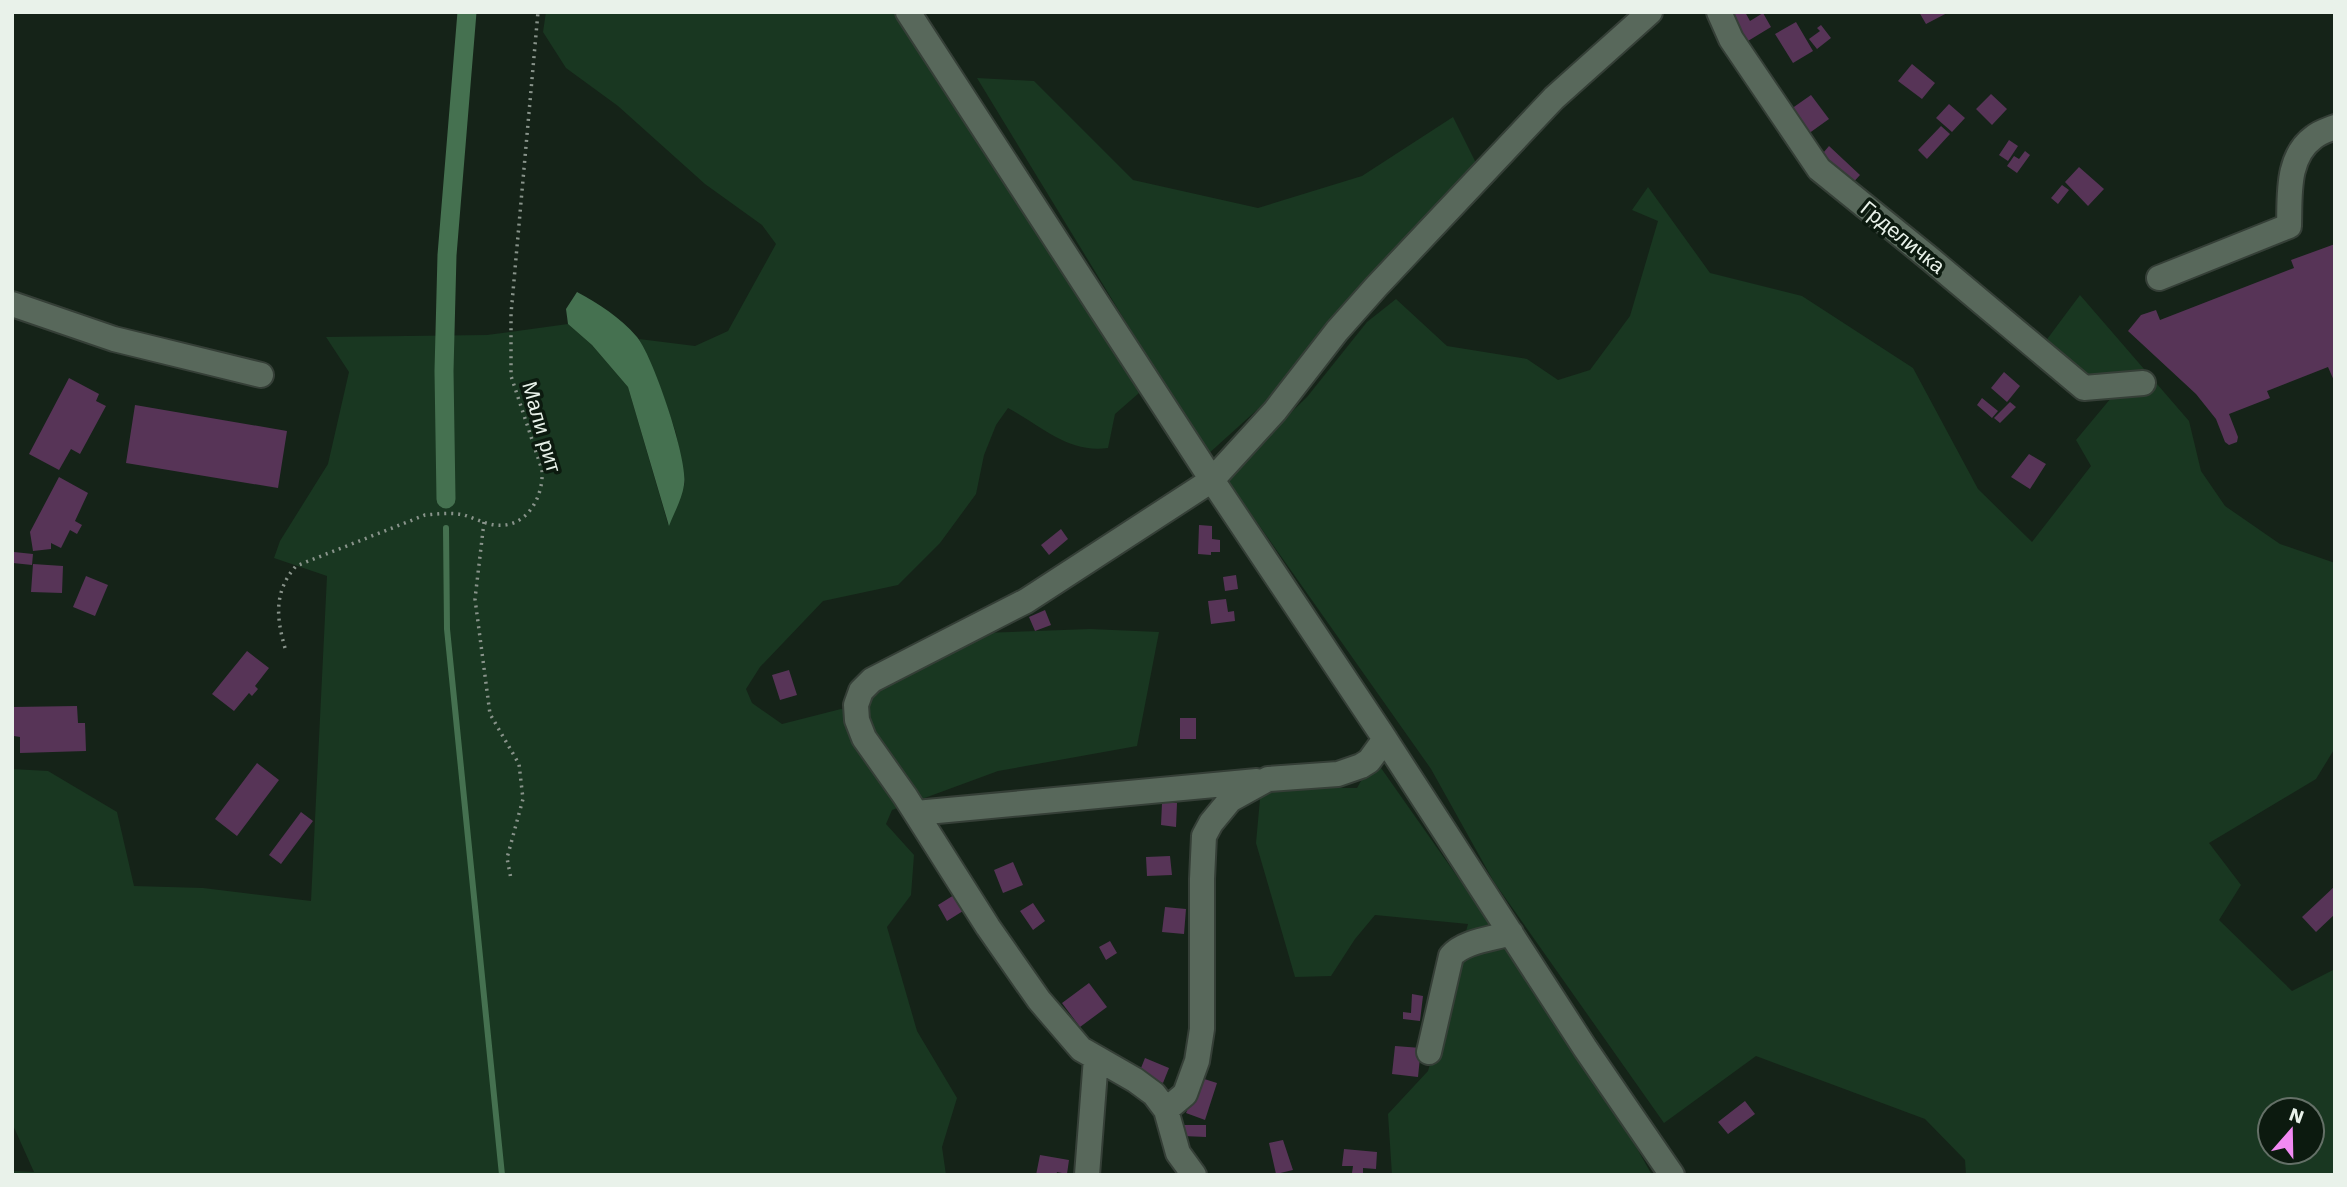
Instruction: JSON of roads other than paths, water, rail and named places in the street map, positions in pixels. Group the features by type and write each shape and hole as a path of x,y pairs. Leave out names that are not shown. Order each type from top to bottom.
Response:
{"lane":[{"path":"908,12 1585,1048 1672,1175"},
{"path":"1194,1175 1178,1153 1166,1110 1154,1094 1081,1049 1067,1035 988,926 916,813 864,738 857,720 856,705 861,691 873,680 1026,601 1212,480 1275,411 1337,331 1386,277 1554,98 1650,12"},
{"name":"Грделичка","path":"1719,12 1731,40 1819,169 2084,388 2143,383"},
{"path":"2159,278 2289,226 2291,173 2300,152 2314,136 2335,127"},
{"path":"12,304 114,339 261,375"},
{"path":"916,813 1338,774 1369,761 1385,739"},
{"path":"1166,1110 1185,1094 1196,1061 1202,1029 1204,836 1222,807 1268,779"},
{"path":"1429,1052 1451,956 1467,946 1511,933"},
{"path":"1087,1175 1096,1058"}],"waterway":[{"path":"446,499 444,371 447,255 467,12"},
{"path":"446,528 447,629 502,1175"}]}
